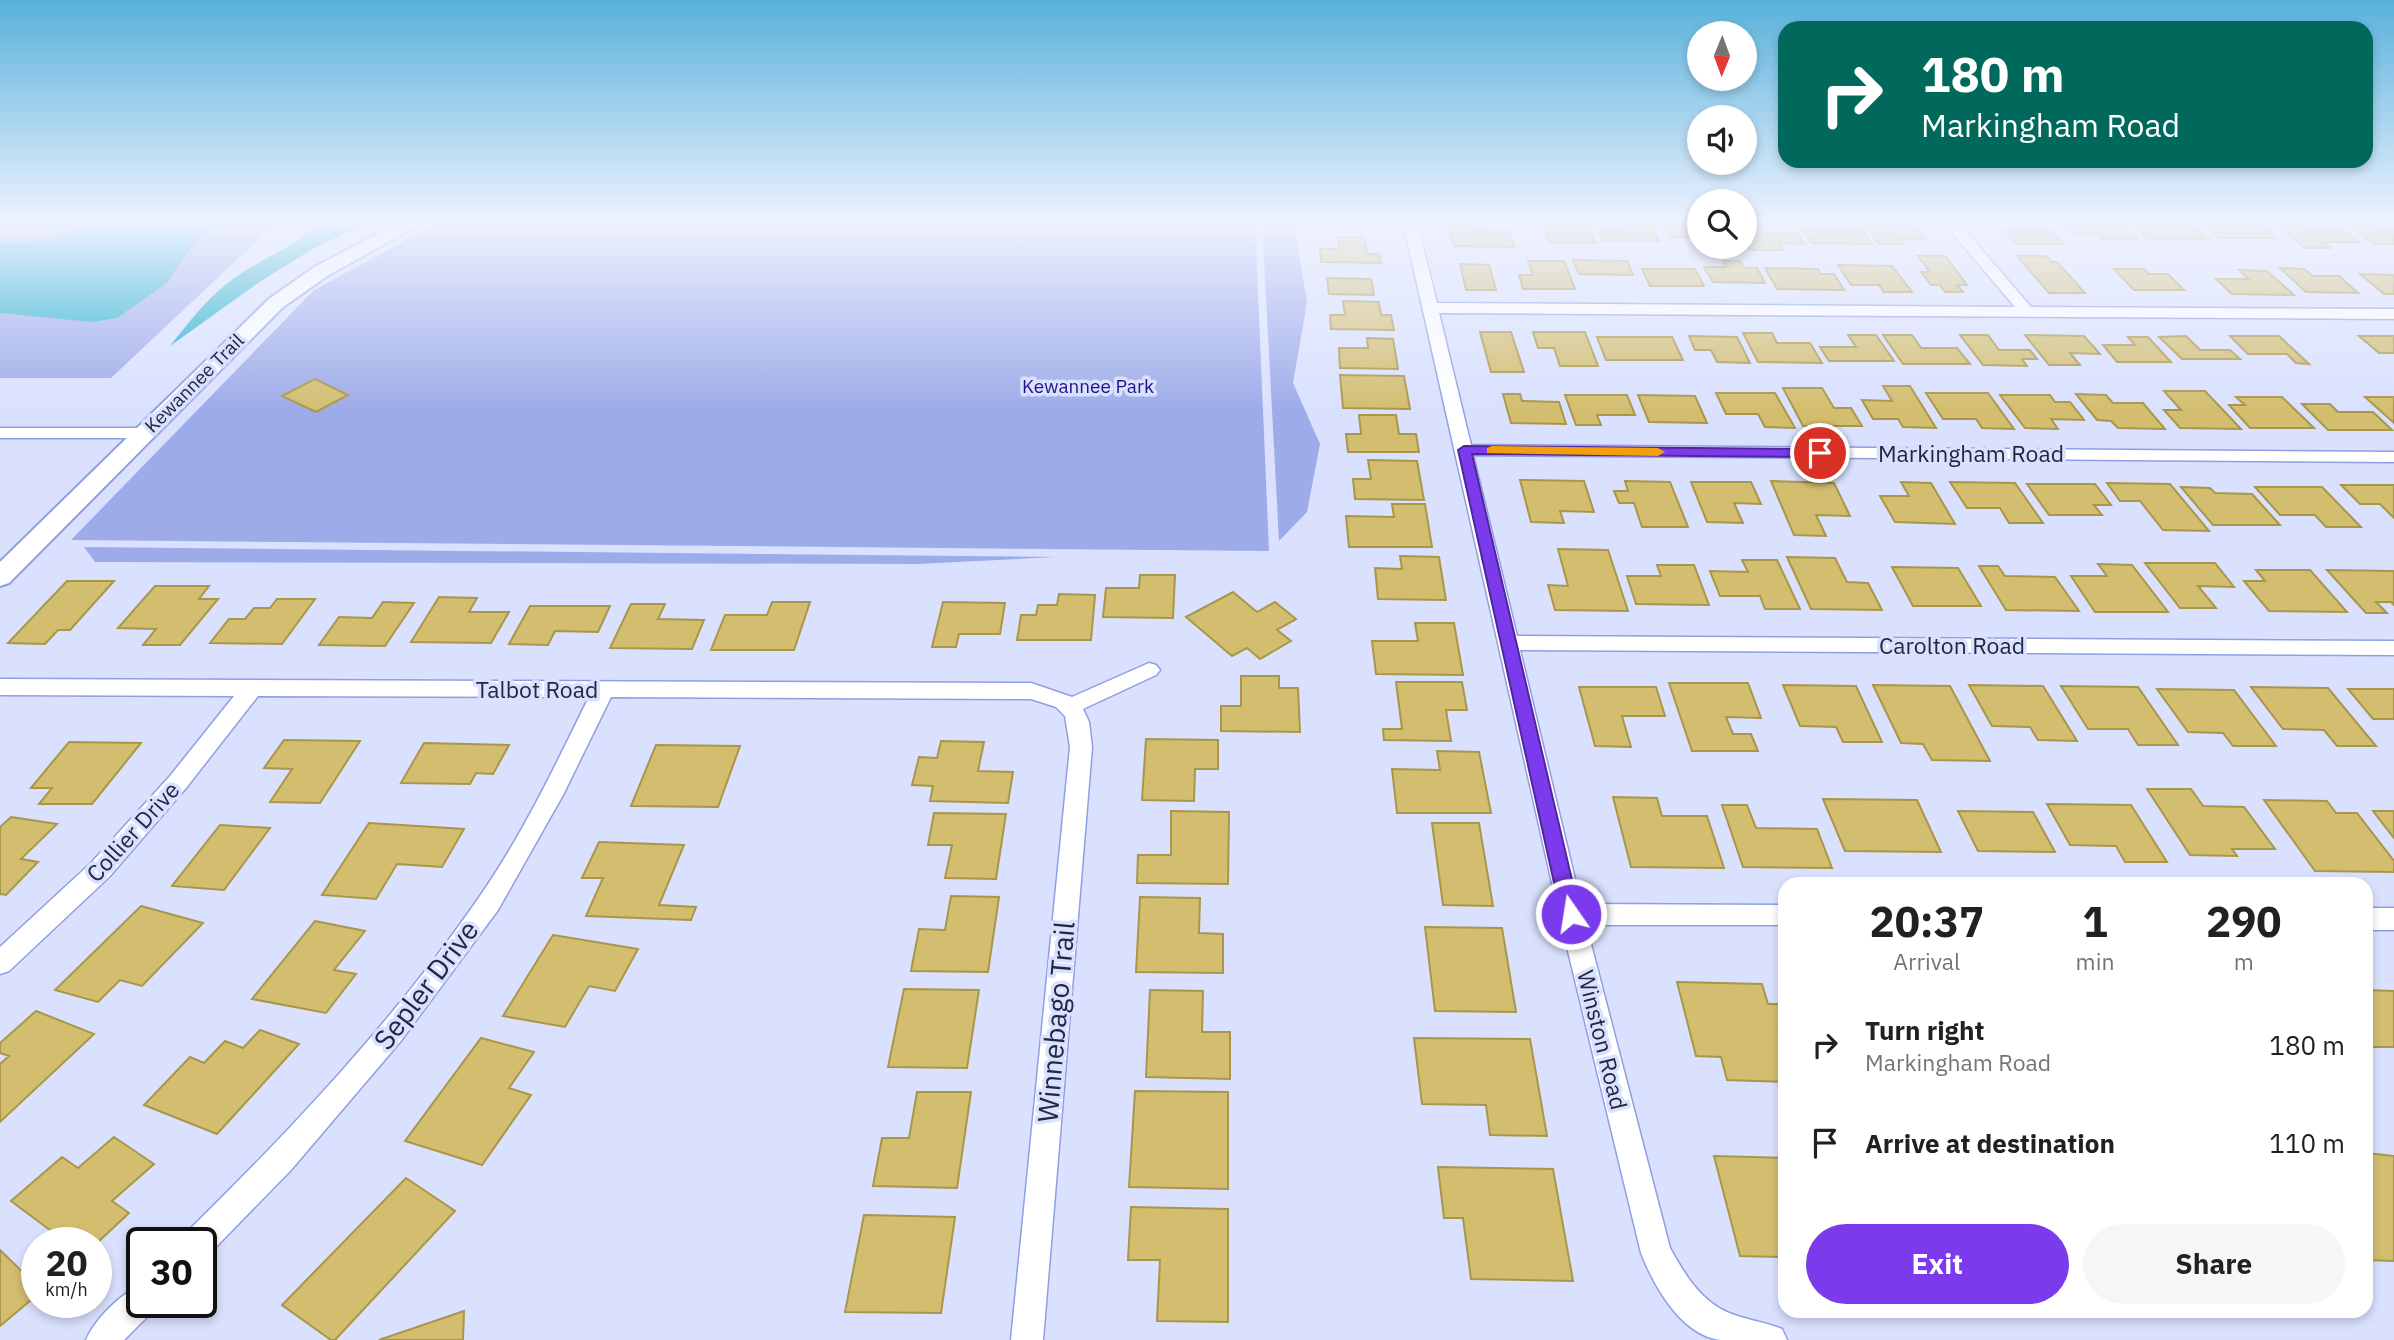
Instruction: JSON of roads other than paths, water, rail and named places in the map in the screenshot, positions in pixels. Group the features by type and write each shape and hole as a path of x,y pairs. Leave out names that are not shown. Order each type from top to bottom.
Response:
{"street":[{"name":"Kewannee Trail","path":"0,577 258,319 303,285"},
{"name":"Winston Road","path":"1424,285 1571,914 1656,1253 1674,1285 1698,1314 1732,1331 1771,1340"},
{"path":"2004,285 2027,312"},
{"path":"1430,309 2394,314"},
{"path":"0,433 143,433"},
{"name":"Markingham Road","path":"1464,450 2394,457"},
{"name":"Carolton Road","path":"1510,643 2394,649"},
{"path":"1071,706 1149,670"},
{"name":"Talbot Road","path":"0,687 1031,691 1057,697 1071,706"},
{"name":"Collier Drive","path":"0,962 100,870 178,782 252,688"},
{"name":"Sepler Drive","path":"214,1227 281,1160 391,1033 481,914 552,795 603,691"},
{"name":"Winnebago Trail","path":"1027,1340 1081,747 1080,723 1071,706"},
{"path":"1571,914 1778,915"},
{"path":"2373,919 2394,919"},
{"path":"102,1340 126,1316"}],"park label":[{"name":"Kewannee Park","path":"1088,386"}]}
